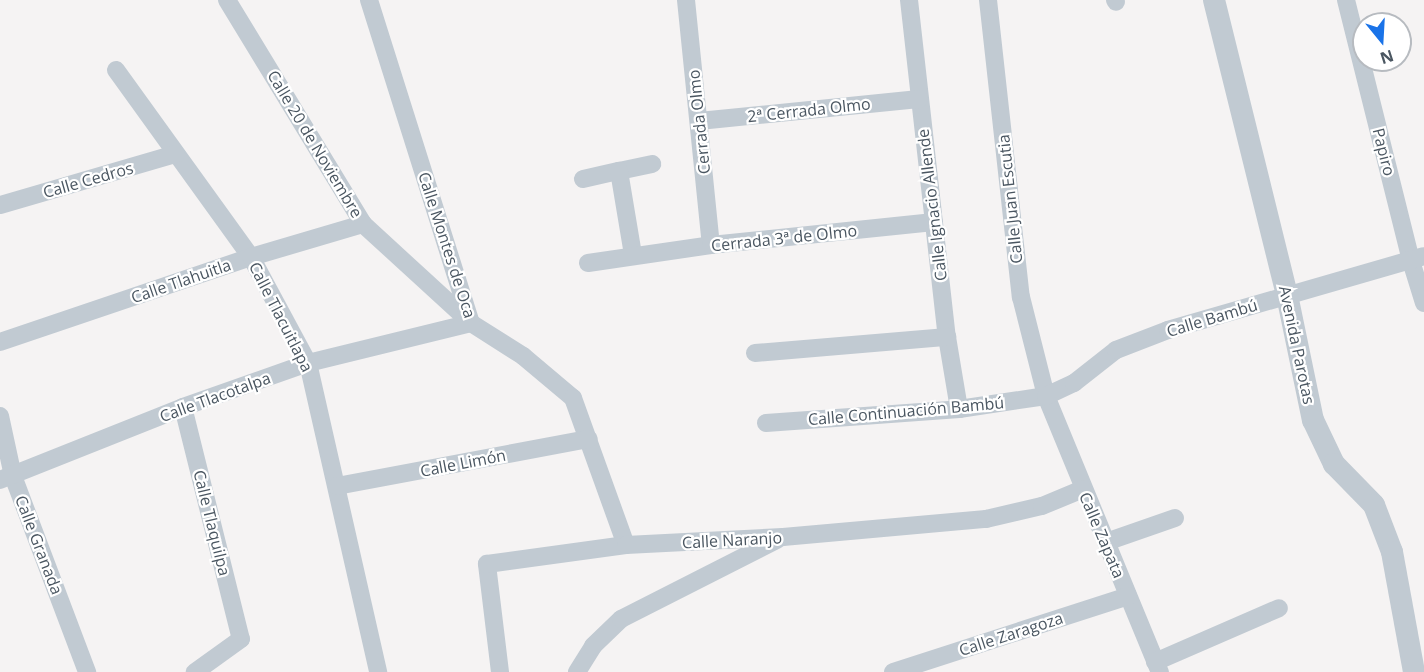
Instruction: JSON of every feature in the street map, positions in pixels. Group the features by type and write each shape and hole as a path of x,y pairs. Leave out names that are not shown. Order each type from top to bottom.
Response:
{"street":[{"name":"Calle 20 de Noviembre","path":"227,0 363,224 471,323"},
{"name":"Calle Montes de Oca","path":"369,0 471,323 523,356 573,398 626,545"},
{"name":"Cerrada Olmo","path":"686,0 711,245"},
{"name":"Calle Ignacio Allende","path":"909,0 947,337 958,409"},
{"name":"Calle Juan Escutia","path":"988,0 1021,297 1046,396"},
{"name":"Avenida Parotas","path":"1214,0 1287,295 1313,420 1334,464 1374,505 1392,552 1414,672"},
{"name":"Papiro","path":"1346,0 1417,258 1424,303"},
{"name":"Calle Tlacuitlapa","path":"116,70 251,257 308,363 378,672"},
{"name":"2ª Cerrada Olmo","path":"699,121 919,99"},
{"name":"Calle Cedros","path":"0,205 176,154"},
{"path":"583,179 652,164"},
{"path":"619,171 633,255"},
{"name":"Cerrada 3ª de Olmo","path":"588,263 711,245 934,222"},
{"name":"Calle Tlahuitla","path":"0,342 251,257 363,224"},
{"name":"Calle Bambú","path":"1046,396 1074,383 1116,350 1168,330 1417,258"},
{"name":"Calle Tlacotalpa","path":"7,478 183,407 308,363 471,323"},
{"path":"755,353 947,337"},
{"name":"Calle Continuación Bambú","path":"766,423 958,409 1046,396"},
{"name":"Calle Zapata","path":"1046,396 1158,667"},
{"name":"Calle Tlaquilpa","path":"183,407 241,639 195,672"},
{"name":"Calle Granada","path":"0,416 7,478 87,672"},
{"name":"Calle Limón","path":"337,486 589,439"},
{"name":"Calle Naranjo","path":"500,672 487,564 626,545 783,537 986,519 1042,506 1083,489"},
{"path":"1106,542 1175,518"},
{"path":"577,672 593,646 621,619 783,537"},
{"name":"Calle Zaragoza","path":"894,672 1128,596"},
{"path":"1158,667 1279,608"}]}
